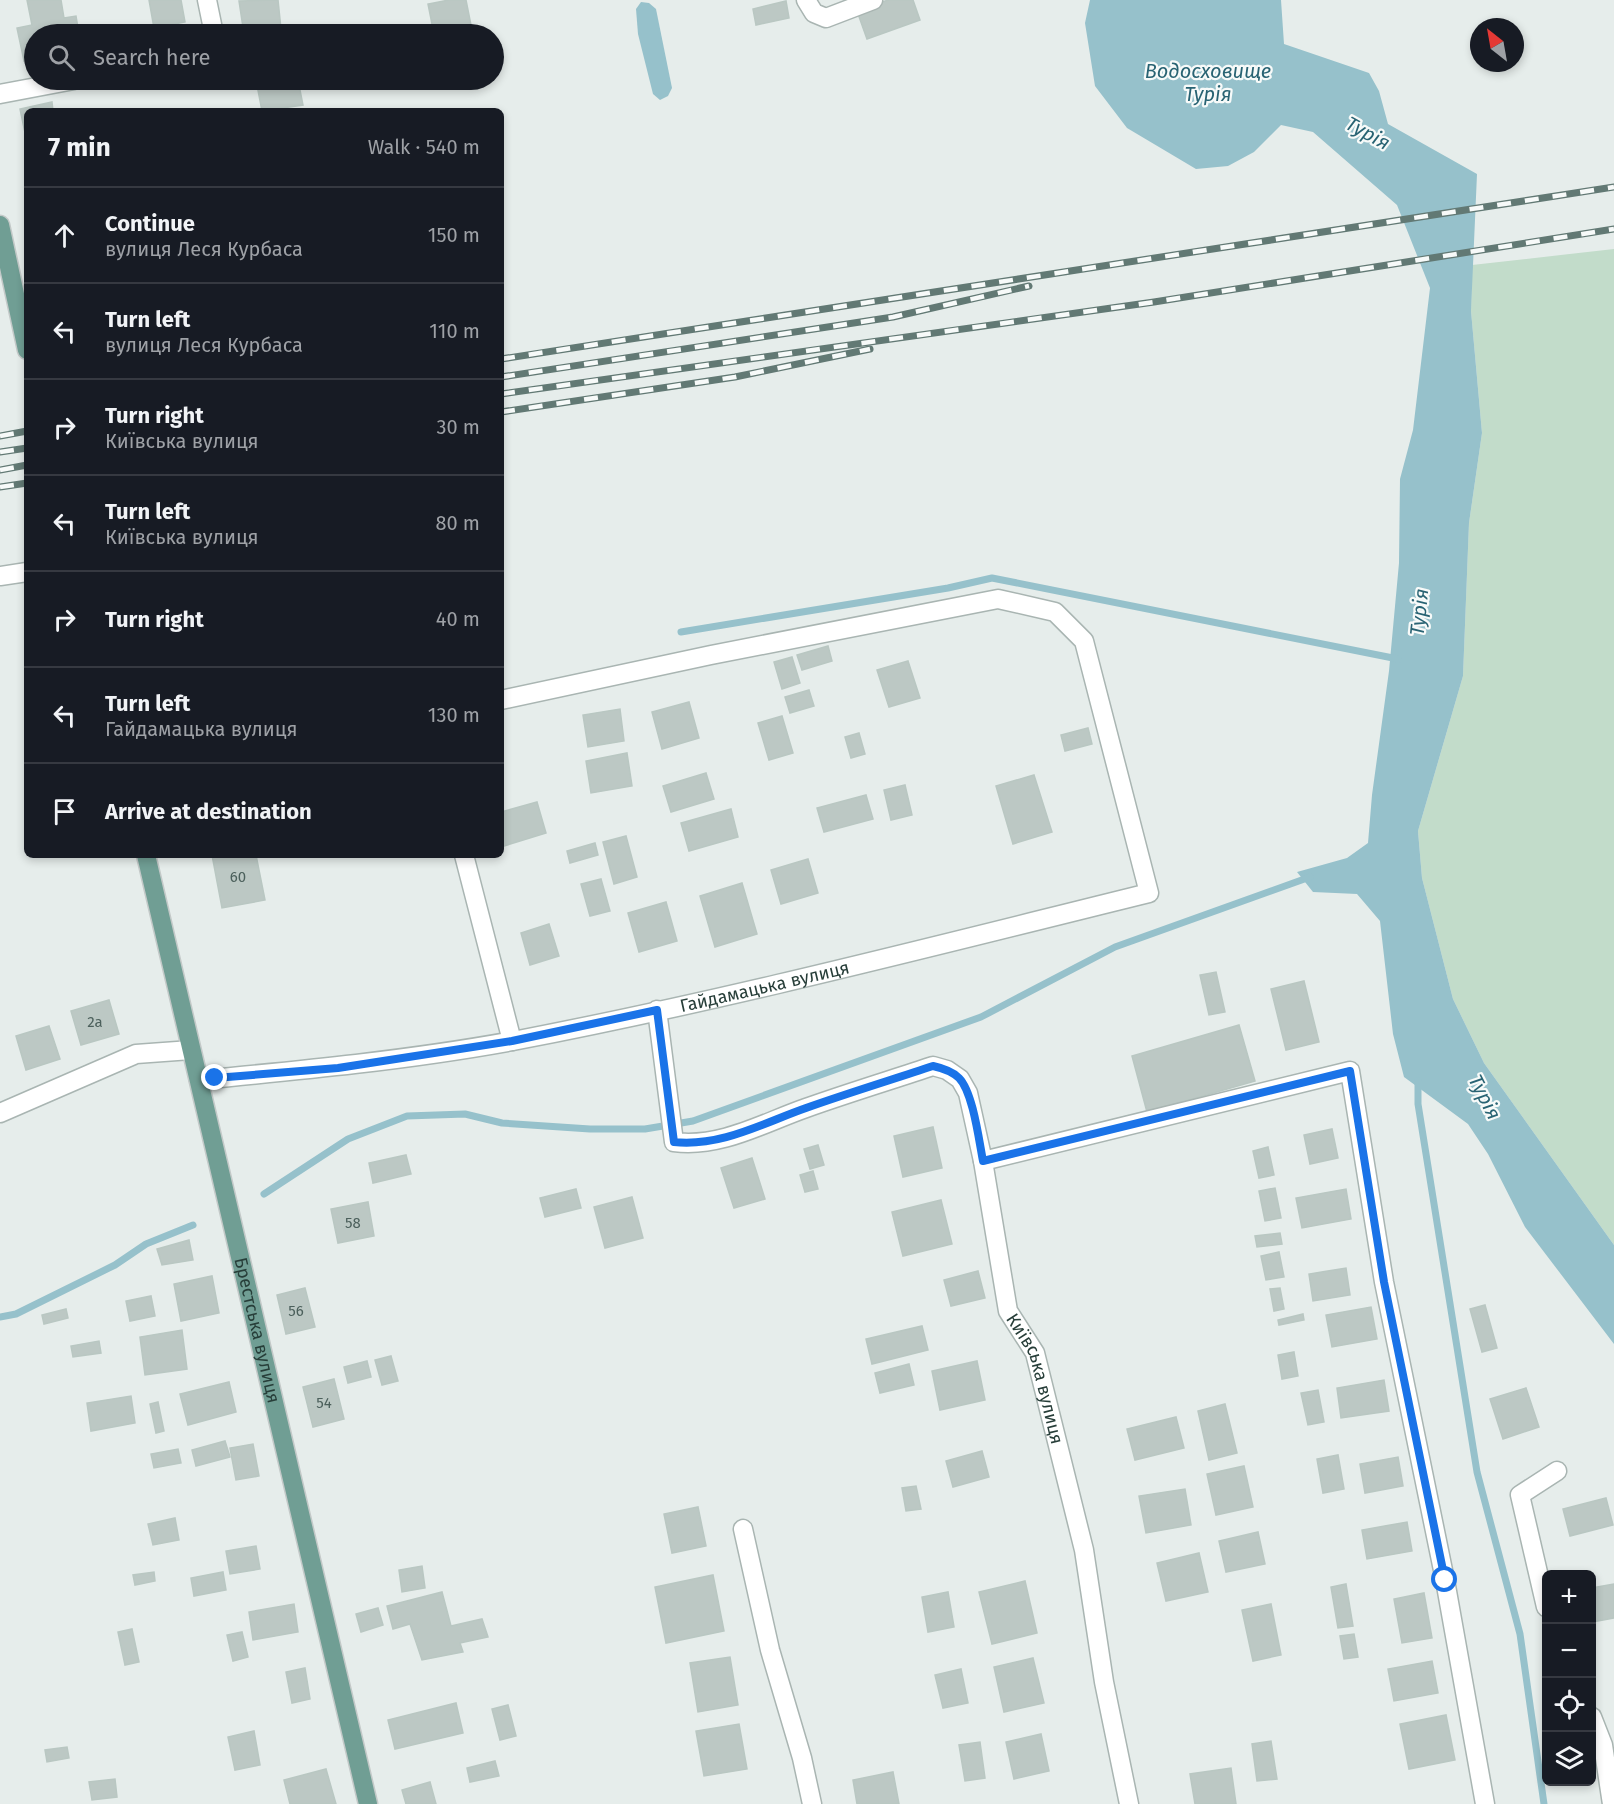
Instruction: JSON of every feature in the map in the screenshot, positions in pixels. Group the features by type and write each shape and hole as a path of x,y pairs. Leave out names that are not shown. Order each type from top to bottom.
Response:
{"main road":[{"path":"0,225 24,336"},
{"name":"Брестська вулиця","path":"147,858 368,1804"}],"street":[{"path":"207,0 212,24"},
{"path":"806,0 814,13 826,18 873,0"},
{"path":"0,94 24,89"},
{"path":"0,576 24,572"},
{"name":"Гайдамацька вулиця","path":"199,1080 338,1068 512,1041 828,972 1149,894 1084,641 1055,612 998,599 711,655 504,699"},
{"path":"465,858 512,1041"},
{"name":"Київська вулиця","path":"657,1010 672,1140 688,1144 730,1137 804,1109 933,1066 947,1070 960,1078 968,1093 983,1161 1008,1311 1035,1353 1084,1550 1104,1682 1129,1804"},
{"path":"0,1113 136,1054 191,1050"},
{"path":"983,1161 1350,1071 1384,1282 1445,1580 1485,1804"},
{"path":"1542,1590 1520,1495 1557,1471"},
{"path":"743,1529 770,1650 802,1758 812,1804"},
{"path":"1596,1727 1603,1745 1612,1804"}],"green space":[{"path":"1614,249 1614,1245 1484,1063 1453,999 1422,878 1418,831 1463,676 1469,523 1482,433 1471,311 1472,265"}],"water":[{"name":"Водосховище Турія","path":"1090,0 1281,0 1284,44 1369,73 1379,91 1388,124 1477,174 1471,311 1482,433 1469,523 1463,676 1418,831 1422,878 1453,999 1484,1063 1614,1245 1614,1344 1525,1227 1488,1154 1468,1124 1404,1077 1393,1034 1380,921 1357,894 1313,892 1297,872 1347,858 1368,843 1372,795 1389,671 1399,563 1400,479 1413,430 1430,288 1397,205 1313,132 1281,125 1254,152 1228,166 1196,169 1127,128 1095,86 1085,23"},
{"path":"641,2 649,3 656,9 672,88 668,96 660,100 653,94 638,34 636,9"}],"building":[{"path":"27,0 61,0 64,18 76,16 77,24 32,24"},
{"path":"149,0 181,0 185,22 153,24"},
{"path":"278,0 280,24 242,24 239,1"},
{"path":"466,0 471,24 432,24 428,4"},
{"path":"888,0 913,0 920,20 867,39 857,11"},
{"path":"786,1 789,18 756,25 753,9"},
{"path":"24,27 24,61 17,28"},
{"path":"258,90 300,90 303,105 261,108"},
{"path":"52,102 53,108 25,108"},
{"path":"24,108 24,128 20,109"},
{"path":"828,646 832,661 802,670 797,655"},
{"path":"792,657 800,683 782,689 774,662"},
{"path":"908,661 920,698 889,707 877,670"},
{"path":"809,690 814,706 790,713 785,697"},
{"path":"689,702 699,738 662,749 652,712"},
{"path":"620,709 624,741 588,747 583,715"},
{"path":"782,716 793,753 769,760 758,723"},
{"path":"1088,728 1092,744 1065,751 1061,735"},
{"path":"859,733 865,754 851,758 845,737"},
{"path":"627,753 632,786 591,793 586,761"},
{"path":"706,773 714,799 671,812 663,786"},
{"path":"1034,775 1052,832 1013,844 996,786"},
{"path":"905,785 912,815 891,820 884,790"},
{"path":"866,795 873,819 824,832 817,808"},
{"path":"537,802 546,833 504,846 504,811"},
{"path":"731,809 738,837 689,851 681,823"},
{"path":"626,836 637,877 614,884 603,842"},
{"path":"595,843 598,855 570,863 567,851"},
{"path":"213,858 257,858 265,900 222,908"},
{"path":"808,859 818,893 781,904 771,870"},
{"path":"601,879 610,911 590,916 581,884"},
{"path":"742,883 757,934 715,947 700,896"},
{"path":"666,902 677,941 639,952 628,913"},
{"path":"549,924 559,956 530,965 521,933"},
{"path":"1216,972 1225,1012 1209,1015 1200,975"},
{"path":"1304,981 1319,1042 1286,1050 1271,989"},
{"path":"109,1000 119,1034 81,1045 71,1011"},
{"path":"1239,1025 1255,1081 1147,1112 1132,1056"},
{"path":"49,1026 60,1059 26,1070 16,1036"},
{"path":"933,1127 942,1168 903,1177 894,1136"},
{"path":"1332,1129 1338,1158 1310,1164 1304,1135"},
{"path":"818,1145 824,1165 810,1169 804,1149"},
{"path":"1268,1147 1274,1175 1259,1178 1253,1151"},
{"path":"406,1155 411,1174 373,1183 369,1163"},
{"path":"752,1158 765,1199 734,1208 721,1168"},
{"path":"813,1171 818,1189 805,1192 800,1175"},
{"path":"1275,1188 1281,1218 1265,1221 1259,1191"},
{"path":"576,1189 581,1208 545,1217 540,1198"},
{"path":"1346,1189 1351,1219 1302,1228 1296,1198"},
{"path":"632,1197 643,1238 605,1248 594,1207"},
{"path":"941,1200 952,1244 903,1256 892,1212"},
{"path":"368,1202 374,1236 338,1243 331,1209"},
{"path":"1280,1233 1282,1244 1257,1247 1255,1236"},
{"path":"189,1240 193,1260 162,1265 157,1249"},
{"path":"1279,1252 1284,1277 1266,1280 1261,1256"},
{"path":"1346,1268 1350,1295 1313,1301 1309,1274"},
{"path":"978,1271 985,1298 951,1306 944,1280"},
{"path":"212,1276 219,1313 181,1321 174,1284"},
{"path":"305,1288 315,1327 286,1334 277,1295"},
{"path":"1280,1288 1284,1309 1274,1311 1270,1289"},
{"path":"151,1296 155,1316 130,1321 126,1301"},
{"path":"1485,1305 1497,1348 1482,1352 1470,1309"},
{"path":"1371,1307 1377,1339 1332,1347 1326,1315"},
{"path":"66,1309 68,1318 44,1324 42,1315"},
{"path":"1303,1314 1304,1320 1279,1325 1278,1320"},
{"path":"922,1326 928,1350 872,1364 866,1339"},
{"path":"182,1330 187,1369 145,1375 140,1337"},
{"path":"99,1341 101,1353 73,1357 71,1346"},
{"path":"1294,1352 1298,1376 1282,1379 1278,1355"},
{"path":"391,1356 398,1381 382,1385 375,1360"},
{"path":"367,1361 371,1377 348,1383 344,1367"},
{"path":"977,1361 985,1400 940,1410 932,1371"},
{"path":"909,1364 914,1385 880,1393 875,1373"},
{"path":"334,1379 344,1419 313,1427 303,1387"},
{"path":"1384,1380 1389,1411 1341,1418 1337,1388"},
{"path":"229,1382 236,1412 188,1425 180,1394"},
{"path":"1526,1388 1539,1427 1503,1439 1490,1399"},
{"path":"1318,1390 1324,1422 1308,1425 1301,1393"},
{"path":"131,1396 135,1423 91,1431 87,1403"},
{"path":"158,1402 164,1431 156,1433 150,1404"},
{"path":"1225,1404 1237,1453 1209,1460 1198,1411"},
{"path":"1176,1417 1184,1448 1135,1460 1127,1429"},
{"path":"225,1441 230,1457 196,1466 192,1450"},
{"path":"253,1444 259,1476 236,1480 230,1448"},
{"path":"178,1449 181,1463 154,1468 151,1454"},
{"path":"982,1451 989,1477 953,1487 946,1461"},
{"path":"1338,1455 1344,1489 1323,1493 1317,1459"},
{"path":"1398,1457 1403,1486 1365,1493 1360,1464"},
{"path":"1244,1466 1253,1507 1216,1515 1207,1474"},
{"path":"916,1486 921,1509 906,1511 902,1488"},
{"path":"1185,1489 1191,1525 1146,1533 1139,1496"},
{"path":"1606,1498 1613,1525 1570,1536 1563,1509"},
{"path":"698,1507 706,1546 672,1553 664,1514"},
{"path":"175,1518 179,1540 153,1545 148,1524"},
{"path":"1407,1522 1412,1551 1367,1559 1362,1530"},
{"path":"1258,1532 1265,1564 1226,1572 1219,1541"},
{"path":"256,1546 260,1569 230,1574 226,1551"},
{"path":"1199,1553 1208,1592 1166,1601 1157,1563"},
{"path":"422,1566 425,1588 402,1592 399,1570"},
{"path":"154,1572 155,1581 135,1585 133,1575"},
{"path":"223,1572 226,1590 194,1596 191,1578"},
{"path":"713,1575 724,1631 666,1643 655,1587"},
{"path":"1025,1581 1037,1633 992,1644 979,1592"},
{"path":"1346,1584 1353,1626 1338,1628 1331,1587"},
{"path":"1614,1584 1614,1618 1596,1621 1596,1587"},
{"path":"442,1592 451,1626 482,1619 488,1637 460,1643 463,1652 422,1660 410,1624 393,1629 387,1606"},
{"path":"948,1592 954,1627 928,1632 922,1597"},
{"path":"1424,1593 1432,1638 1402,1643 1394,1599"},
{"path":"294,1604 298,1632 253,1640 249,1612"},
{"path":"1271,1604 1281,1655 1253,1661 1242,1610"},
{"path":"378,1608 383,1625 361,1632 356,1614"},
{"path":"132,1629 139,1662 125,1665 118,1632"},
{"path":"242,1632 248,1657 233,1661 227,1635"},
{"path":"1354,1634 1358,1657 1344,1659 1340,1636"},
{"path":"730,1657 738,1705 698,1712 690,1663"},
{"path":"1033,1658 1044,1703 1004,1712 994,1667"},
{"path":"1432,1661 1438,1693 1394,1701 1388,1669"},
{"path":"305,1668 310,1699 292,1703 286,1672"},
{"path":"961,1669 968,1703 943,1708 935,1675"},
{"path":"456,1703 463,1733 395,1749 388,1720"},
{"path":"508,1705 516,1736 500,1740 492,1709"},
{"path":"1446,1715 1455,1760 1409,1769 1400,1724"},
{"path":"739,1724 747,1769 704,1776 696,1731"},
{"path":"254,1731 260,1765 235,1770 228,1737"},
{"path":"1041,1734 1049,1771 1014,1779 1006,1742"},
{"path":"1271,1741 1277,1779 1257,1781 1252,1744"},
{"path":"980,1742 985,1778 965,1781 959,1745"},
{"path":"67,1747 69,1758 47,1762 45,1750"},
{"path":"495,1761 499,1776 470,1782 467,1768"},
{"path":"1231,1768 1236,1804 1195,1804 1190,1774"},
{"path":"326,1769 336,1804 290,1804 284,1780"},
{"path":"893,1772 899,1804 857,1804 853,1780"},
{"path":"115,1779 117,1797 92,1800 89,1782"},
{"path":"430,1782 436,1804 406,1804 402,1790"}],"waterway":[{"path":"681,632 948,588 992,578 1398,659"},
{"path":"264,1194 348,1139 407,1116 465,1114 502,1123 590,1129 645,1129 693,1121 981,1017 1115,947 1310,877"},
{"path":"1418,1081 1418,1104 1477,1472 1520,1634 1544,1804"},
{"path":"0,1317 16,1314 115,1265 146,1244 193,1225"}],"railway":[{"path":"504,359 1614,187"},
{"path":"504,394 1154,302 1614,229"},
{"path":"504,377 893,317 1029,286"},
{"path":"504,412 735,377 870,349"},
{"path":"0,436 24,432"},
{"path":"0,452 24,448"},
{"path":"0,470 24,466"},
{"path":"0,487 24,483"}],"route":[{"path":"215,1078 338,1068 512,1041 657,1010 674,1142 688,1144 730,1137 804,1109 933,1066 947,1070 960,1078 968,1093 983,1161 1350,1071 1384,1282 1445,1580"}],"water label":[{"name":"Турія","path":"1368,133"},
{"name":"Турія","path":"1419,612"},
{"name":"Турія","path":"1485,1097"}]}
